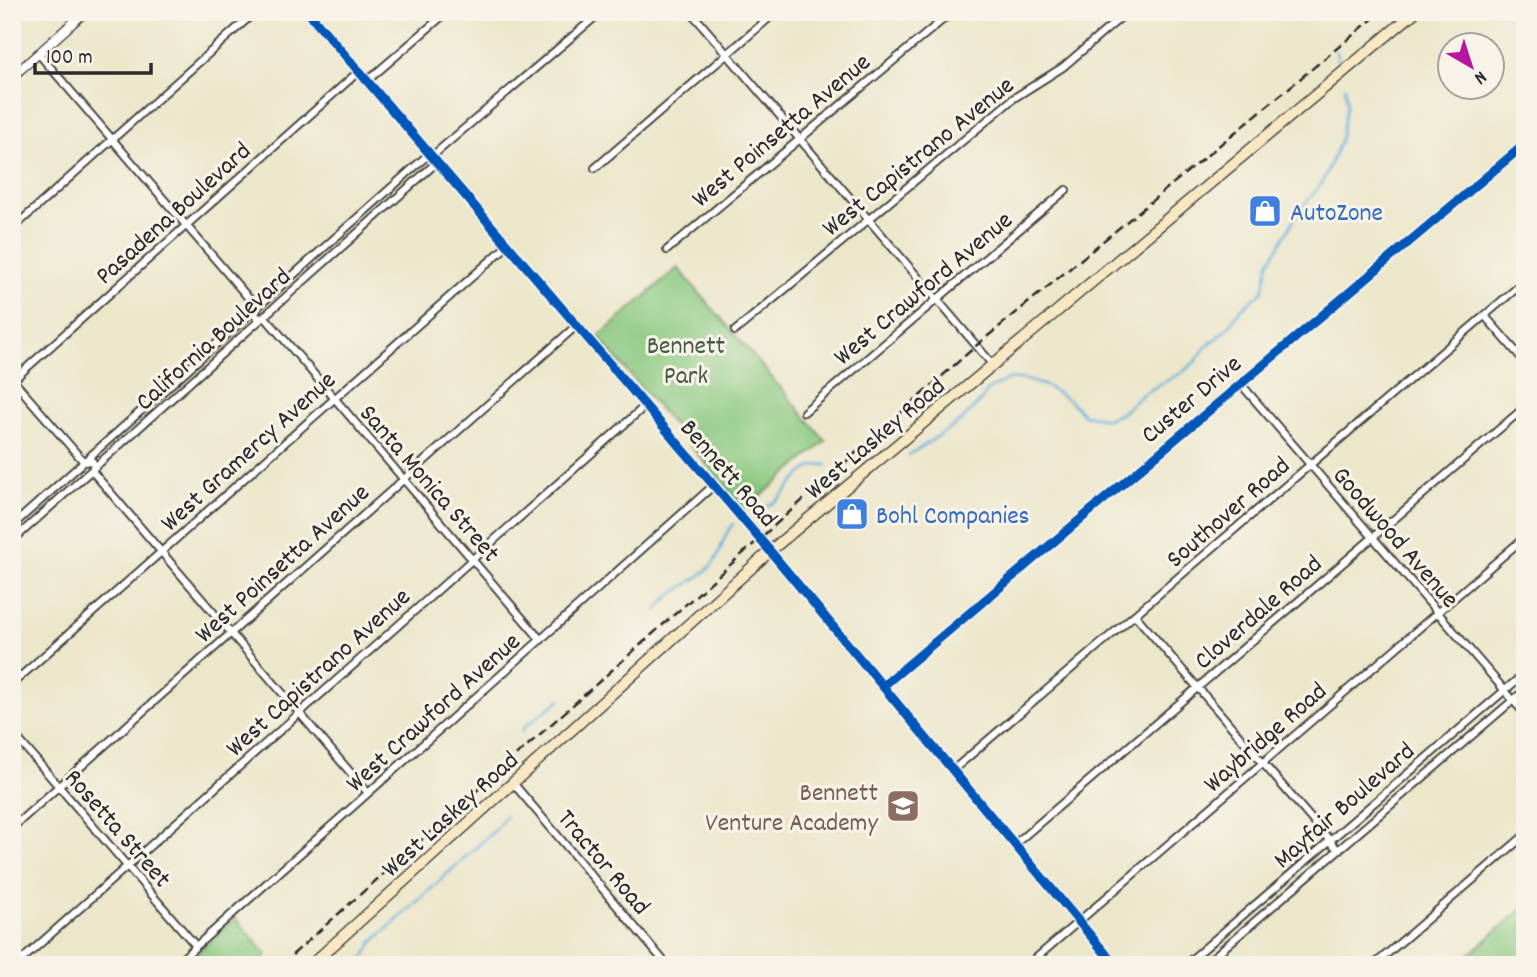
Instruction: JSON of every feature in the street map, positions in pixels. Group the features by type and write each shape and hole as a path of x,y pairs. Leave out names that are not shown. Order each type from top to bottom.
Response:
{"main road":[{"name":"West Laskey Road","path":"311,965 770,551 1415,12"},
{"path":"1521,12 1525,16"}],"street":[{"path":"12,76 85,12"},
{"path":"12,229 255,12"},
{"name":"Bennett Road","path":"308,12 770,551 1115,965"},
{"path":"367,81 447,12"},
{"name":"California Boulevard","path":"12,527 342,234 601,12"},
{"path":"691,12 993,365"},
{"path":"596,168 776,12"},
{"name":"West Poinsetta Avenue","path":"667,250 952,12"},
{"name":"West Capistrano Avenue","path":"735,331 1014,98 1063,67 1127,12"},
{"name":"Santa Monica Street","path":"38,53 257,309 255,315 258,318 265,317 541,640"},
{"name":"Pasadena Boulevard","path":"13,380 358,72"},
{"name":"Custer Drive","path":"883,686 1525,144"},
{"name":"California Boulevard","path":"12,541 350,242 432,158"},
{"name":"West Crawford Avenue","path":"804,412 1066,190"},
{"path":"342,234 350,242"},
{"name":"West Gramercy Avenue","path":"12,684 508,245"},
{"name":"Southover Road","path":"953,770 1525,281"},
{"path":"1485,316 1525,362"},
{"name":"West Poinsetta Avenue","path":"12,828 576,326"},
{"path":"13,380 84,462 82,470 92,471 368,793"},
{"name":"Goodwood Avenue","path":"1240,383 1525,714"},
{"path":"171,385 178,393"},
{"name":"West Capistrano Avenue","path":"16,965 645,406"},
{"name":"Cloverdale Road","path":"1015,844 1525,407"},
{"name":"West Crawford Avenue","path":"175,965 713,485"},
{"name":"Waybridge Road","path":"1028,965 1525,537"},
{"path":"1135,615 1338,850"},
{"name":"Mayfair Boulevard","path":"1185,965 1525,673"},
{"name":"Mayfair Boulevard","path":"1205,965 1525,690"},
{"name":"Rosetta Street","path":"12,733 196,946"},
{"name":"Tractor Road","path":"513,783 667,965"},
{"path":"1374,965 1525,835"}],"green space":[{"name":"Bennett Park","path":"678,268 826,441 745,509 598,337"},
{"path":"1525,907 1525,965 1457,965"},
{"path":"235,918 267,955 256,965 183,965"}],"waterway":[{"path":"1336,52 1338,61"},
{"path":"909,455 960,422 988,390 1008,379 1022,379 1046,386 1070,401 1084,415 1107,419 1120,414 1144,393 1183,372 1228,328 1239,311 1263,291 1269,263 1298,213 1322,183 1340,142 1347,103 1345,87"},
{"path":"751,511 773,503 803,472 818,465 827,465"},
{"path":"843,471 848,473"},
{"path":"657,611 668,598 703,574 713,563 733,524"},
{"path":"522,732 524,727 561,699"},
{"path":"360,965 373,942 497,828 506,815"}],"railway":[{"path":"281,965 977,345 1381,12"}],"cycle path":[{"path":"308,12 770,551 1115,965"},
{"path":"883,686 1525,144"}],"place":[{"name":"AutoZone","path":"1265,211"},
{"name":"Bohl Companies","path":"852,514"},
{"name":"Bennett Venture Academy","path":"903,806"}]}
